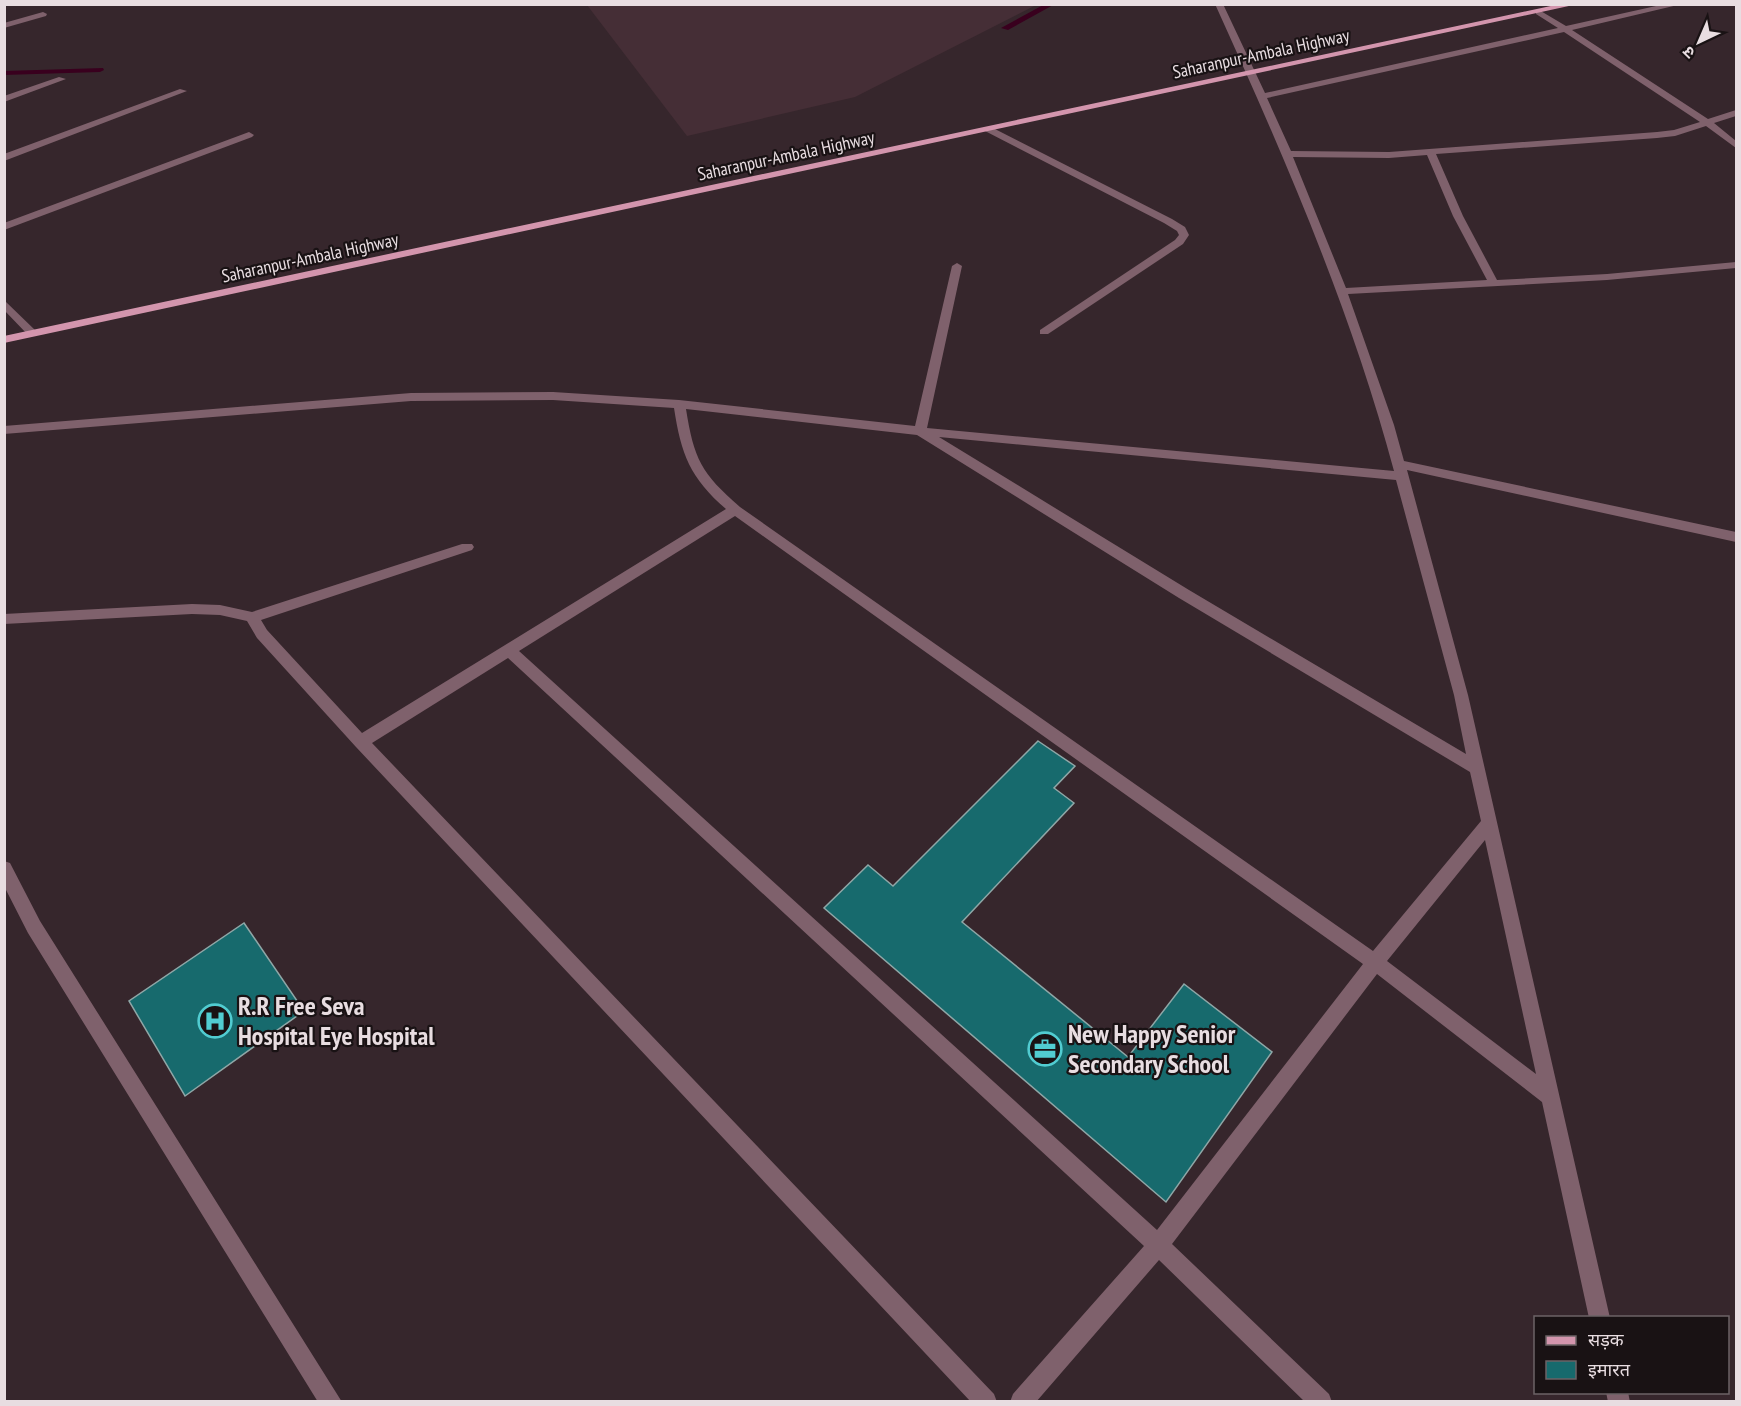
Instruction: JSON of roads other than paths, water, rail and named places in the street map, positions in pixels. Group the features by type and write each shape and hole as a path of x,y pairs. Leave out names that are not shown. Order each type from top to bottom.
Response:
{"main road":[{"name":"Saharanpur-Ambala Highway","path":"4,340 1574,4"}],"street":[{"path":"1219,4 1287,154 1342,291 1388,424 1461,695 1600,1316"},
{"path":"1262,96 1678,4"},
{"path":"1539,12 1708,123 1737,145"},
{"path":"4,26 43,14"},
{"path":"4,99 62,79"},
{"path":"4,158 183,91"},
{"path":"1287,154 1431,153 1657,135 1708,123 1737,112"},
{"path":"988,129 1168,221 1181,229 1184,235 1179,242 1044,332"},
{"path":"4,227 249,135"},
{"path":"1431,153 1458,216 1494,284"},
{"path":"1342,291 1494,284 1737,265"},
{"path":"920,430 957,266"},
{"path":"4,303 33,334"},
{"path":"4,430 411,397 553,396 679,404 920,430 1400,470 1737,537"},
{"path":"679,404 692,465 708,488 735,510 1375,962 1551,1097"},
{"path":"920,430 1184,594 1477,768"},
{"path":"361,742 735,510"},
{"path":"4,619 192,609 220,610 252,617 466,547"},
{"path":"252,617 262,634 361,742 986,1401"},
{"path":"509,651 1158,1245 1322,1401"},
{"path":"1021,1401 1158,1245 1375,962 1488,824"},
{"path":"4,868 34,927 331,1401"}],"waterway":[{"path":"1005,28 1052,4"},
{"path":"4,73 100,70"}],"place":[{"name":"R.R Free Seva Hospital Eye Hospital","path":"215,1021"},
{"name":"New Happy Senior Secondary School","path":"1045,1049"}]}
